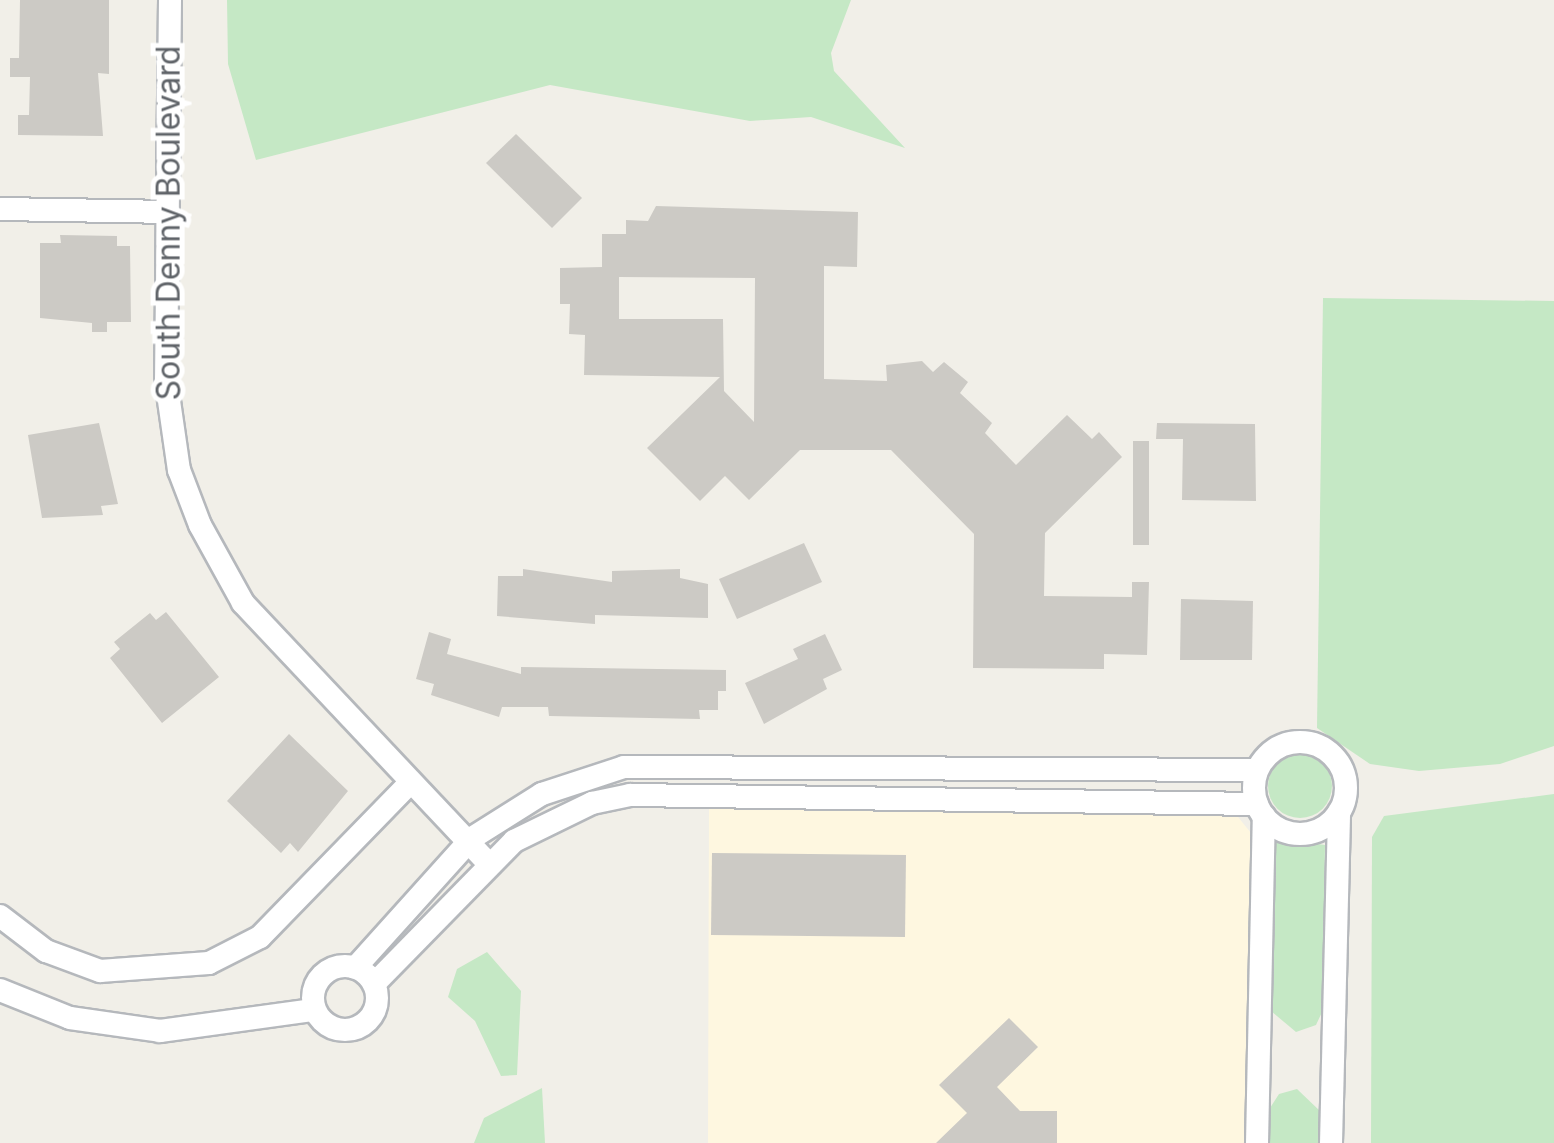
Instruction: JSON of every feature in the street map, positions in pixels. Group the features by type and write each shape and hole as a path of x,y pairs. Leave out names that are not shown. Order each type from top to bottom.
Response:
{"street":[{"name":"South Denny Boulevard","path":"170,0 169,418 200,525 242,603 489,864"},
{"path":"0,209 168,212"},
{"path":"1257,1143 1257,770 1277,748 1321,747 1346,783 1339,812 1331,1143"},
{"path":"355,968 374,984 377,1006 357,1028 327,1026 314,1010 320,976 355,968 468,842 542,794 624,767 1257,770"},
{"path":"1003,769 1003,800"},
{"path":"1158,770 1159,802"},
{"path":"0,916 46,951 100,971 209,963 260,937 410,784"},
{"path":"374,984 489,864 547,822 630,795 1159,802 1260,810 1302,834 1339,812"},
{"path":"0,990 70,1018 160,1031 314,1010"}],"shaded area":[{"path":"709,805 1234,812 1251,833 1247,1143 708,1143"}],"green space":[{"path":"227,0 851,0 831,53 834,71 905,148 811,117 750,121 550,85 256,160 228,64"},
{"path":"1323,298 1554,301 1554,746 1500,764 1419,771 1370,764 1317,728"},
{"path":"1300,754 1323,763 1332,786 1323,809 1300,818 1277,809 1268,786 1277,763"},
{"path":"1554,794 1554,1143 1371,1143 1372,837 1384,816"},
{"path":"1276,838 1325,845 1323,1010 1316,1025 1296,1032 1271,1011"},
{"path":"487,952 521,991 517,1075 501,1076 475,1021 448,997 457,969"},
{"path":"542,1088 545,1143 474,1143 484,1118"},
{"path":"1297,1089 1321,1112 1320,1143 1268,1143 1268,1111 1279,1094"}],"building":[{"path":"20,0 109,0 109,74 98,73 103,136 18,135 18,115 29,115 30,77 10,77 10,58 19,58"},
{"path":"516,134 582,198 552,228 486,163"},
{"path":"656,206 858,212 857,267 824,266 824,379 887,381 886,365 922,361 933,372 944,362 968,382 960,393 992,423 985,433 1016,465 1067,415 1092,439 1099,432 1122,457 1045,533 1044,596 1132,597 1132,582 1149,582 1147,655 1104,654 1104,669 973,668 974,534 891,450 800,450 749,500 725,476 700,501 647,448 720,377 584,375 585,335 569,334 570,304 560,304 560,268 602,267 602,234 626,234 626,220 648,221","holes":["619,277 755,278 754,422 724,391 723,319 619,319"]},
{"path":"60,235 117,236 117,246 130,246 131,322 107,322 107,332 92,332 92,323 40,318 40,243 61,243"},
{"path":"99,423 118,504 101,506 103,515 42,518 28,435"},
{"path":"1157,423 1255,424 1256,501 1182,500 1183,439 1156,439"},
{"path":"1133,441 1149,441 1149,545 1133,545"},
{"path":"804,543 822,582 737,619 719,579"},
{"path":"523,569 612,582 612,571 680,569 680,578 708,584 708,618 595,615 595,624 497,616 498,576 523,576"},
{"path":"1181,599 1253,601 1252,660 1180,660"},
{"path":"166,612 219,677 162,723 110,658 120,649 114,642 150,613 156,620"},
{"path":"429,632 451,639 447,654 521,674 521,667 726,670 726,691 718,691 718,710 699,710 700,719 549,716 548,707 502,707 499,717 431,695 434,684 416,679"},
{"path":"825,634 842,670 823,679 827,689 764,724 745,683 798,659 793,649"},
{"path":"289,734 348,791 298,852 290,843 281,853 227,801"},
{"path":"712,853 906,855 905,937 711,935"},
{"path":"1009,1018 1038,1047 997,1087 1020,1111 1057,1111 1057,1143 936,1143 967,1113 939,1085"}]}
